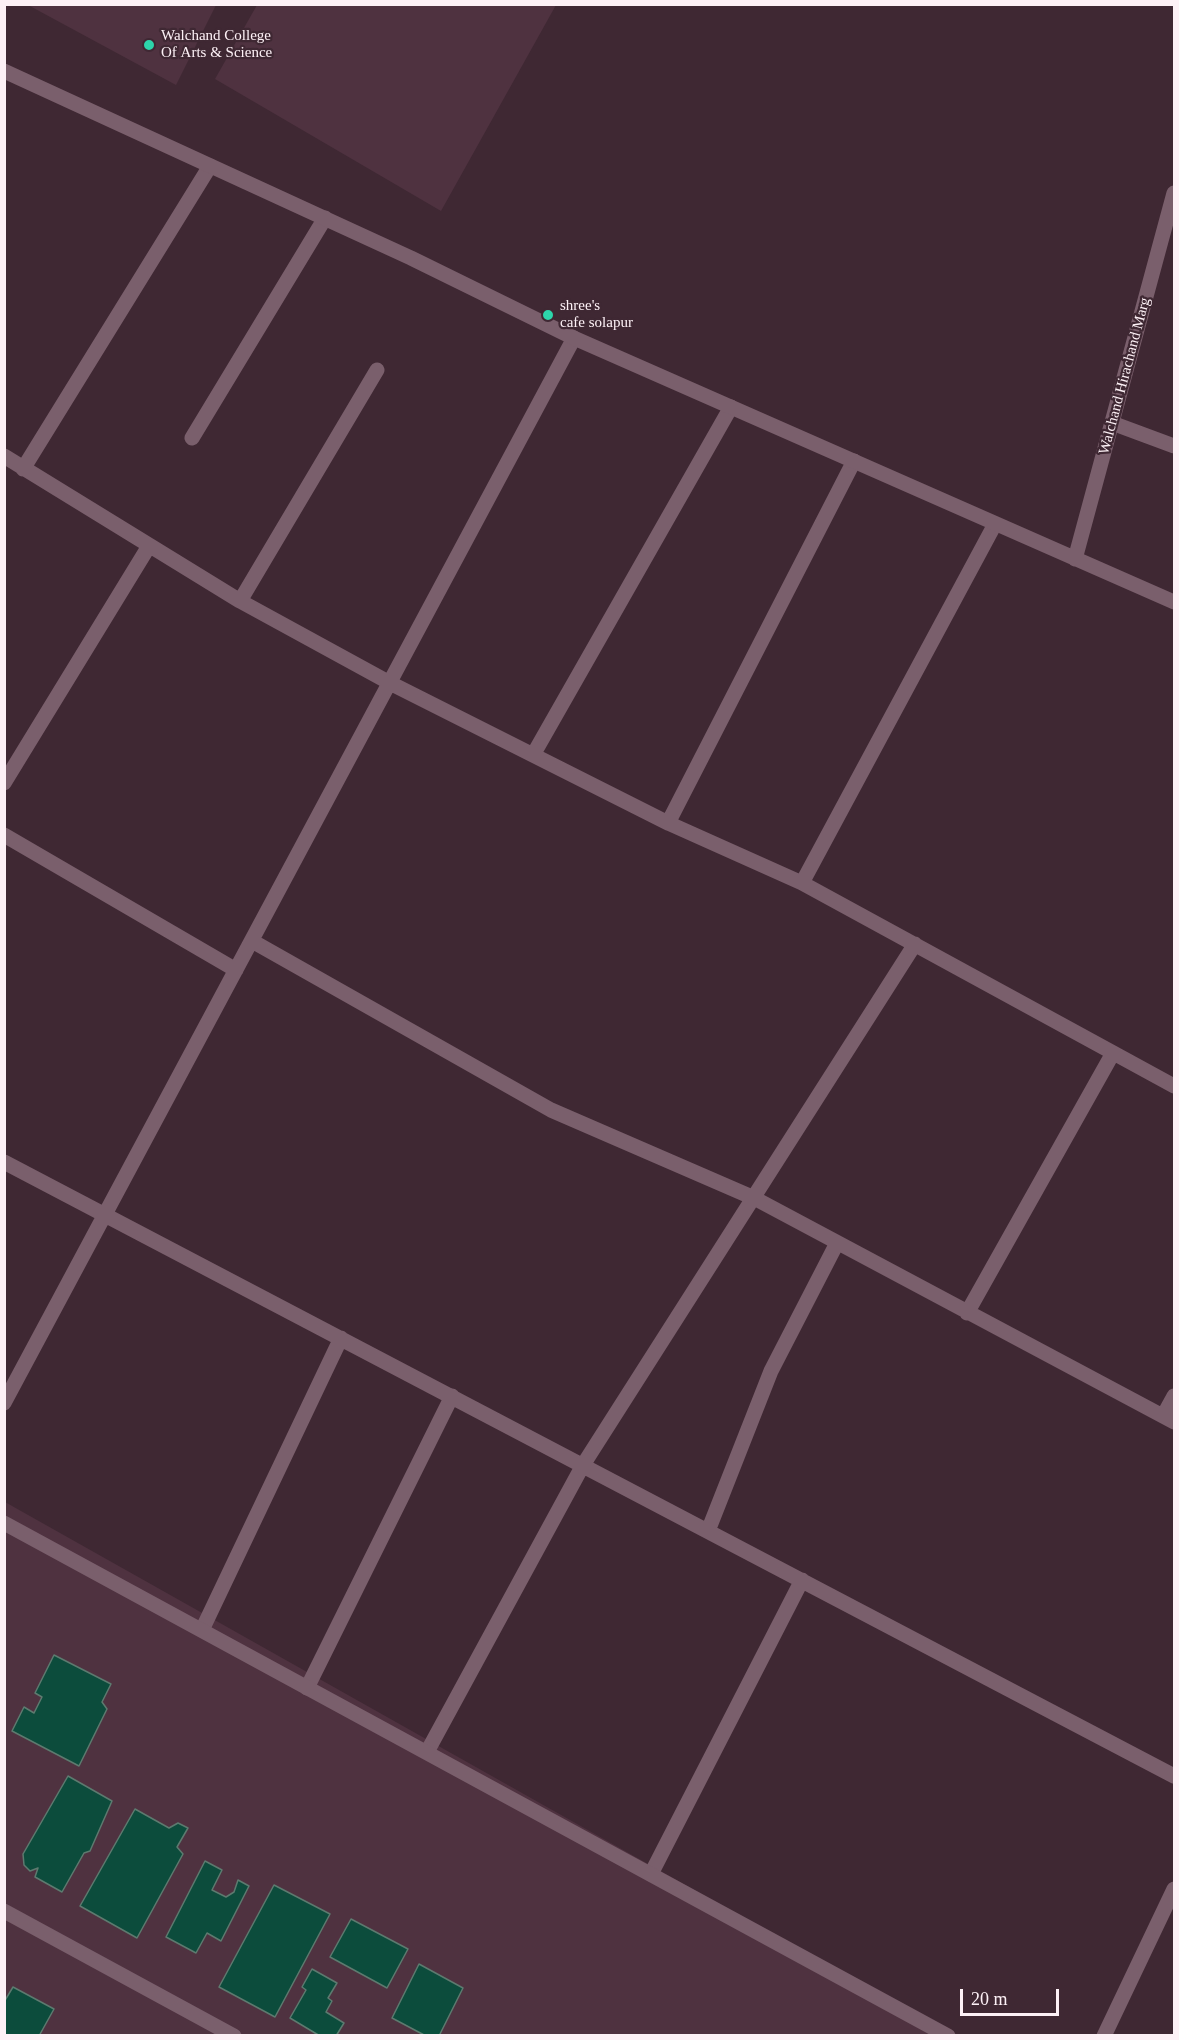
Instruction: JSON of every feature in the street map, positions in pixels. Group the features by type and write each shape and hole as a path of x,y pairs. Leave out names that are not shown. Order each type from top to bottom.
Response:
{"street":[{"path":"4,71 325,218 574,338 1174,602"},
{"path":"23,469 210,166"},
{"name":"Walchand Hirachand Marg","path":"1075,559 1174,197"},
{"path":"192,438 325,218"},
{"path":"4,1403 574,338"},
{"path":"240,601 377,370"},
{"path":"533,755 731,407"},
{"path":"1112,423 1174,446"},
{"path":"4,456 240,601 390,683 668,823 802,883 1174,1086"},
{"path":"668,823 855,461"},
{"path":"802,883 995,524"},
{"path":"4,783 149,546"},
{"path":"4,836 236,970"},
{"path":"252,941 551,1110 754,1198 1169,1419 1174,1395"},
{"path":"427,1752 583,1465 915,944"},
{"path":"967,1313 1113,1053"},
{"path":"4,1162 1174,1776"},
{"path":"708,1531 771,1371 837,1243"},
{"path":"202,1630 341,1338"},
{"path":"308,1688 452,1396"},
{"path":"4,1523 948,2036"},
{"path":"651,1874 802,1580"},
{"path":"1104,2036 1170,1910 1174,1889"},
{"path":"4,1911 234,2036"}],"shaded area":[{"name":"Walchand College Of Arts & Science","path":"28,5 216,5 176,85"},
{"path":"257,5 556,5 441,211 215,79"},
{"path":"5,1502 952,2035 5,2035"}],"building":[{"path":"54,1655 111,1684 102,1702 107,1709 79,1766 12,1731 24,1707 34,1713 42,1697 35,1693"},
{"path":"68,1776 112,1801 90,1851 84,1853 62,1892 35,1877 38,1868 30,1871 24,1865 23,1854"},
{"path":"135,1809 169,1828 178,1823 188,1828 177,1847 183,1854 137,1938 80,1906"},
{"path":"205,1861 222,1870 212,1890 226,1897 234,1892 238,1880 249,1886 221,1941 207,1933 196,1953 166,1937"},
{"path":"274,1885 330,1914 275,2017 219,1987"},
{"path":"351,1919 408,1949 387,1988 330,1957"},
{"path":"419,1964 463,1988 439,2036 426,2036 392,2018"},
{"path":"312,1969 337,1983 328,1998 332,2001 326,2012 344,2023 336,2036 320,2036 290,2018 306,1990 302,1987"},
{"path":"13,1987 54,2009 39,2036 4,2036 4,2002"}],"place":[{"name":"Walchand College Of Arts & Science","path":"149,45"},
{"name":"shree's cafe solapur","path":"548,315"}]}
